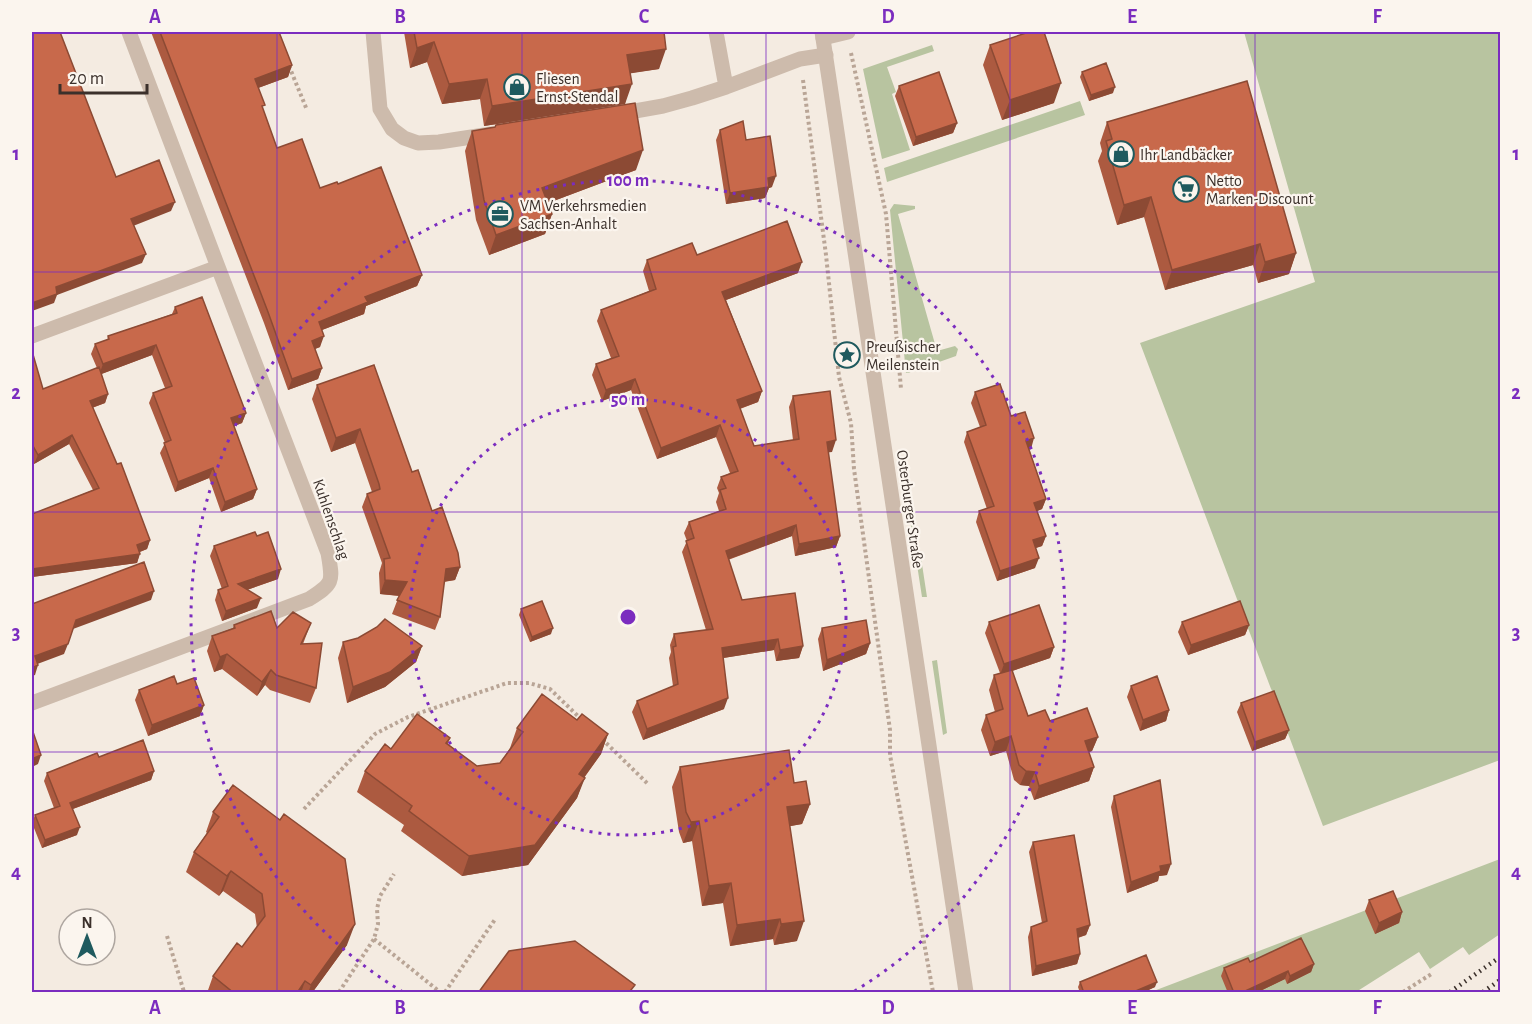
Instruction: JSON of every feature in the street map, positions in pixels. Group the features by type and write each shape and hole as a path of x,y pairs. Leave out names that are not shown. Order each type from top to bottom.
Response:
{"street":[{"name":"Kuhlenschlag","path":"32,703 309,599 327,588 332,576 328,553 129,32"},
{"path":"373,32 380,109 392,129 404,138 418,143 504,132"},
{"path":"716,32 726,87"},
{"path":"823,35 848,32"},
{"name":"Osterburger Straße","path":"823,35 966,993"},
{"path":"605,116 663,106 726,87 800,58 826,55"},
{"path":"32,336 218,267"}],"path":[{"path":"848,32 886,214 901,396"},
{"path":"800,58 826,255 838,377 851,423 854,469 890,730 890,755 933,993"},
{"path":"289,65 307,110"},
{"path":"304,809 375,734 408,717 507,683 529,683 550,689 583,721"},
{"path":"600,737 649,785"},
{"path":"339,993 374,939 378,924 377,909 380,896 394,874"},
{"path":"374,939 443,993 496,918"},
{"path":"167,936 184,993"},
{"path":"1403,993 1433,973"}],"green space":[{"path":"1244,32 1500,32 1500,760 1323,826 1140,343 1315,282"},
{"path":"932,45 934,51 887,67 896,92 892,94 910,150 882,159 863,69"},
{"path":"1080,101 1085,115 887,182 884,168"},
{"path":"894,204 915,206 915,209 898,214 937,351 955,346 958,349 956,356 908,373 906,373 890,210"},
{"path":"909,479 927,597 922,597 904,480"},
{"path":"937,660 947,733 943,735 932,661"},
{"path":"1500,859 1500,934 1469,955 1463,947 1430,969 1419,952 1356,992 1151,992"}],"building":[{"path":"32,32 60,32 116,177 159,160 175,202 131,219 146,254 56,287 57,294 32,303"},
{"path":"160,32 279,32 292,65 255,79 277,148 302,139 320,188 337,182 338,184 381,167 422,275 365,297 368,302 319,322 324,336 312,341 322,368 292,379"},
{"name":"Fliesen Ernst Stendal","path":"414,32 664,32 666,49 627,55 632,84 492,106 487,79 449,84 434,42 417,48"},
{"path":"1029,32 1044,32 1061,83 1010,100 990,45"},
{"path":"1106,63 1115,87 1091,95 1082,72"},
{"path":"939,72 957,123 916,137 899,86"},
{"name":"Netto Marken-Discount","path":"1247,81 1296,253 1265,262 1260,244 1172,270 1151,197 1124,205 1106,141 1112,139 1107,122"},
{"path":"635,103 643,150 542,188 552,214 496,235 484,200 472,131 496,125"},
{"path":"743,121 746,140 770,136 776,176 768,178 769,187 730,193 720,130"},
{"path":"787,221 802,262 722,292 762,391 737,400 754,446 799,439 793,396 830,391 836,440 827,442 840,536 799,544 796,525 726,551 742,600 795,593 803,646 780,650 778,639 722,648 728,698 647,729 637,701 678,684 673,647 676,646 674,634 713,629 686,541 694,538 689,522 726,509 720,490 726,488 721,477 738,471 720,425 661,448 635,379 606,390 596,364 619,356 601,310 656,289 647,260 692,243 697,255"},
{"path":"202,297 246,413 231,418 257,489 225,502 213,468 178,482 164,443 171,440 153,393 172,386 156,345 103,364 95,344 109,339 108,336 177,313 175,307"},
{"path":"32,351 43,389 99,367 108,394 90,401 117,464 121,463 150,540 137,545 140,554 32,569 32,514 99,488 72,435 38,455 32,444"},
{"path":"374,365 412,472 418,470 432,511 442,507 458,553 460,567 446,569 440,617 397,600 407,582 385,580 384,559 390,558 367,494 380,489 360,429 336,438 317,385"},
{"path":"1000,384 1011,416 1025,412 1034,438 1026,441 1046,499 1034,503 1046,536 1033,540 1039,558 1000,571 979,511 994,506 967,432 986,425 975,392"},
{"path":"255,532 257,536 268,532 281,569 238,584 261,598 226,611 218,590 228,586 214,546"},
{"path":"144,562 154,591 76,620 68,644 35,656 38,665 32,668 32,604"},
{"path":"542,601 553,628 532,637 521,609"},
{"path":"1240,601 1249,625 1191,645 1182,622"},
{"path":"1039,605 1054,647 1004,664 989,622"},
{"path":"271,611 277,628 293,612 311,623 301,644 322,643 316,688 276,675 271,670 262,682 227,654 220,657 212,636"},
{"path":"385,619 422,646 390,672 353,687 343,642 358,638 377,627"},
{"path":"866,620 870,643 827,660 822,628"},
{"path":"1012,670 1028,716 1045,710 1050,721 1087,708 1098,737 1085,741 1094,767 1039,786 1035,772 1026,771 1019,765 1011,736 995,742 986,715 1003,709 994,675"},
{"path":"174,676 177,684 194,678 204,705 152,725 139,690"},
{"path":"1157,676 1169,710 1143,720 1131,686"},
{"path":"1274,691 1289,730 1255,742 1241,703"},
{"path":"542,694 577,720 582,714 608,734 579,774 585,778 535,845 469,856 409,811 412,806 365,771 385,744 391,749 417,714 450,738 446,743 477,766 500,763 523,732 517,728"},
{"path":"32,729 41,755 32,759"},
{"path":"143,740 154,771 70,803 80,827 45,840 35,815 60,806 47,773 97,753 99,757"},
{"path":"789,750 794,783 806,781 810,804 787,807 804,921 781,924 780,919 737,925 731,883 709,886 699,821 691,822 686,812 680,767"},
{"path":"1160,780 1171,864 1160,866 1161,871 1131,882 1114,796"},
{"path":"233,785 280,820 284,814 345,859 355,924 311,985 305,981 297,993 234,993 213,976 237,943 242,947 265,916 262,894 231,871 227,876 194,852 219,817 213,812"},
{"path":"1074,835 1090,925 1077,929 1080,954 1036,966 1031,927 1047,921 1033,842"},
{"path":"1393,891 1402,912 1379,923 1369,900"},
{"path":"1301,938 1314,964 1290,976 1288,971 1241,993 1234,993 1224,968 1248,958 1250,962"},
{"path":"575,941 635,985 631,990 634,993 478,993 509,951"},
{"path":"1146,955 1157,982 1131,993 1084,993 1080,982"}],"railway":[{"path":"1450,992 1500,957"},
{"path":"1483,992 1500,980"}],"place":[{"name":"Fliesen Ernst Stendal","path":"517,87"},
{"name":"Ihr Landbäcker","path":"1121,154"},
{"name":"Netto Marken-Discount","path":"1186,189"},
{"name":"VM Verkehrsmedien Sachsen-Anhalt","path":"500,214"},
{"name":"Preußischer Meilenstein","path":"847,355"}]}
